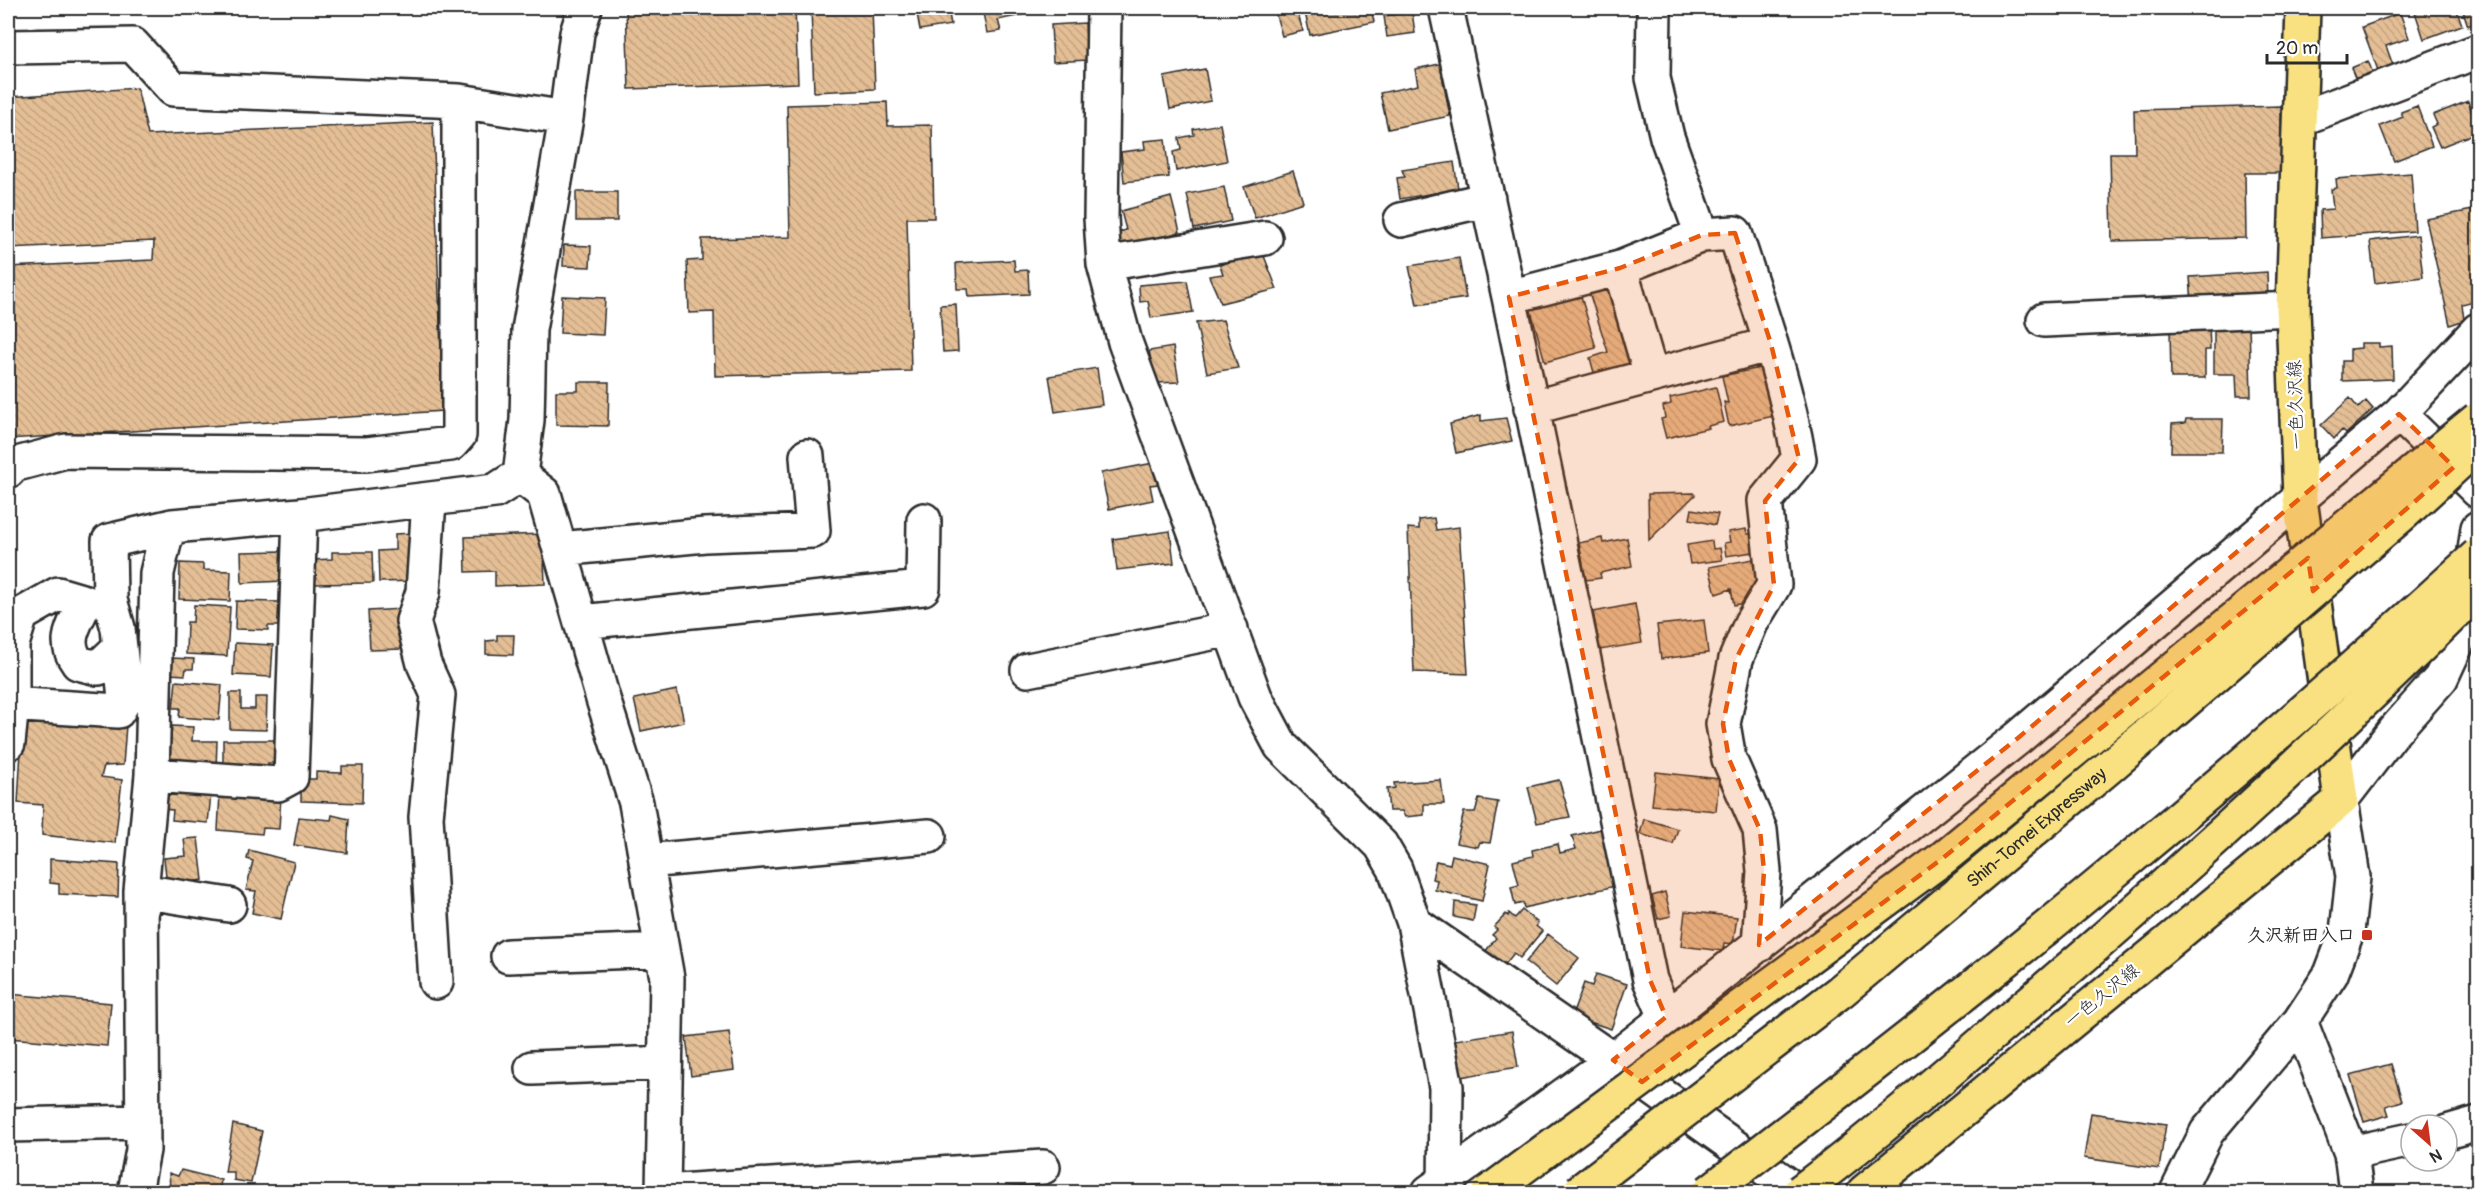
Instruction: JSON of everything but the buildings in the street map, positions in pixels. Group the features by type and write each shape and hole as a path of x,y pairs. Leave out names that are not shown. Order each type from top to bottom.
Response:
{"main road":[{"name":"一色久沢線","path":"1864,1192 2341,800 2300,499 2293,309 2303,8"},
{"path":"1489,1192 1943,858 2478,419"},
{"name":"Shin-Tomei Expressway","path":"1579,1192 1850,983 2109,767 2405,512 2478,444"},
{"path":"1709,1192 1887,1056 2127,862 2406,621 2478,555"},
{"path":"1799,1192 1858,1148 2120,926 2385,682 2478,590"}],"street":[{"path":"520,475 527,420 529,330 566,118 577,33 585,8"},
{"path":"1104,8 1101,218 1104,264 1125,342 1255,697 1281,746 1381,845 1395,869 1414,923 1446,1087 1440,1189"},
{"path":"1446,8 1509,297 1650,980 1666,1017"},
{"path":"1654,8 1653,78 1666,137 1702,235"},
{"path":"8,47 133,45 173,89 459,101 566,118"},
{"path":"2300,119 2478,51"},
{"path":"8,471 13,465 66,451 367,454 451,444 459,435 459,101"},
{"path":"1401,220 1488,199"},
{"path":"1509,297 1620,268 1702,235 1735,233 1771,344 1794,427 1799,459 1765,501 1774,585 1751,623 1736,659 1723,724 1729,759 1760,830 1764,871 1759,945"},
{"path":"1104,264 1265,238"},
{"path":"1620,268 1651,375"},
{"path":"2044,320 2293,309"},
{"path":"1440,1189 1612,1060 2018,738 2399,414 2478,330"},
{"path":"1531,408 1771,344"},
{"path":"2399,414 2478,491"},
{"path":"560,549 705,535 813,531 807,456"},
{"path":"120,647 98,668 78,663 72,655 69,635 98,601 109,541 172,526 300,515 495,491 520,475"},
{"path":"520,475 544,494 636,803 667,978 663,1192 1043,1167"},
{"path":"429,500 423,592 413,621 424,664 438,695 426,817 436,982"},
{"path":"152,775 278,784 291,777 300,515"},
{"path":"581,622 923,588 924,520"},
{"path":"135,1192 143,1150 141,891 152,775 157,573 165,538 172,526"},
{"path":"2341,800 2394,731 2441,678 2465,626 2478,528"},
{"path":"8,743 12,644 21,615 58,594 98,601"},
{"path":"10,704 118,711 125,699 120,647 98,601"},
{"path":"1028,670 1231,629"},
{"name":"一色久沢線","path":"2177,1192 2207,1132 2300,1021 2331,974 2347,932 2353,877 2341,800"},
{"path":"646,861 929,836"},
{"path":"141,891 228,905"},
{"path":"1414,923 1799,1192"},
{"path":"508,956 662,950"},
{"path":"2300,1021 2351,1153 2356,1192"},
{"path":"532,1068 664,1063"},
{"path":"8,1125 143,1122"},
{"path":"2459,1129 2478,1123"},
{"path":"2351,1153 2399,1143"}],"highlighted area":[{"path":"1735,233 1771,344 1799,459 1765,501 1774,585 1736,659 1723,724 1729,759 1760,830 1764,871 1759,945 2018,738 2399,414 2454,467 2313,591 2308,558 1943,858 1642,1082 1613,1060 1666,1017 1650,980 1509,297 1620,268 1702,235"}],"place":[{"name":"久沢新田入口","path":"2367,935"}]}
